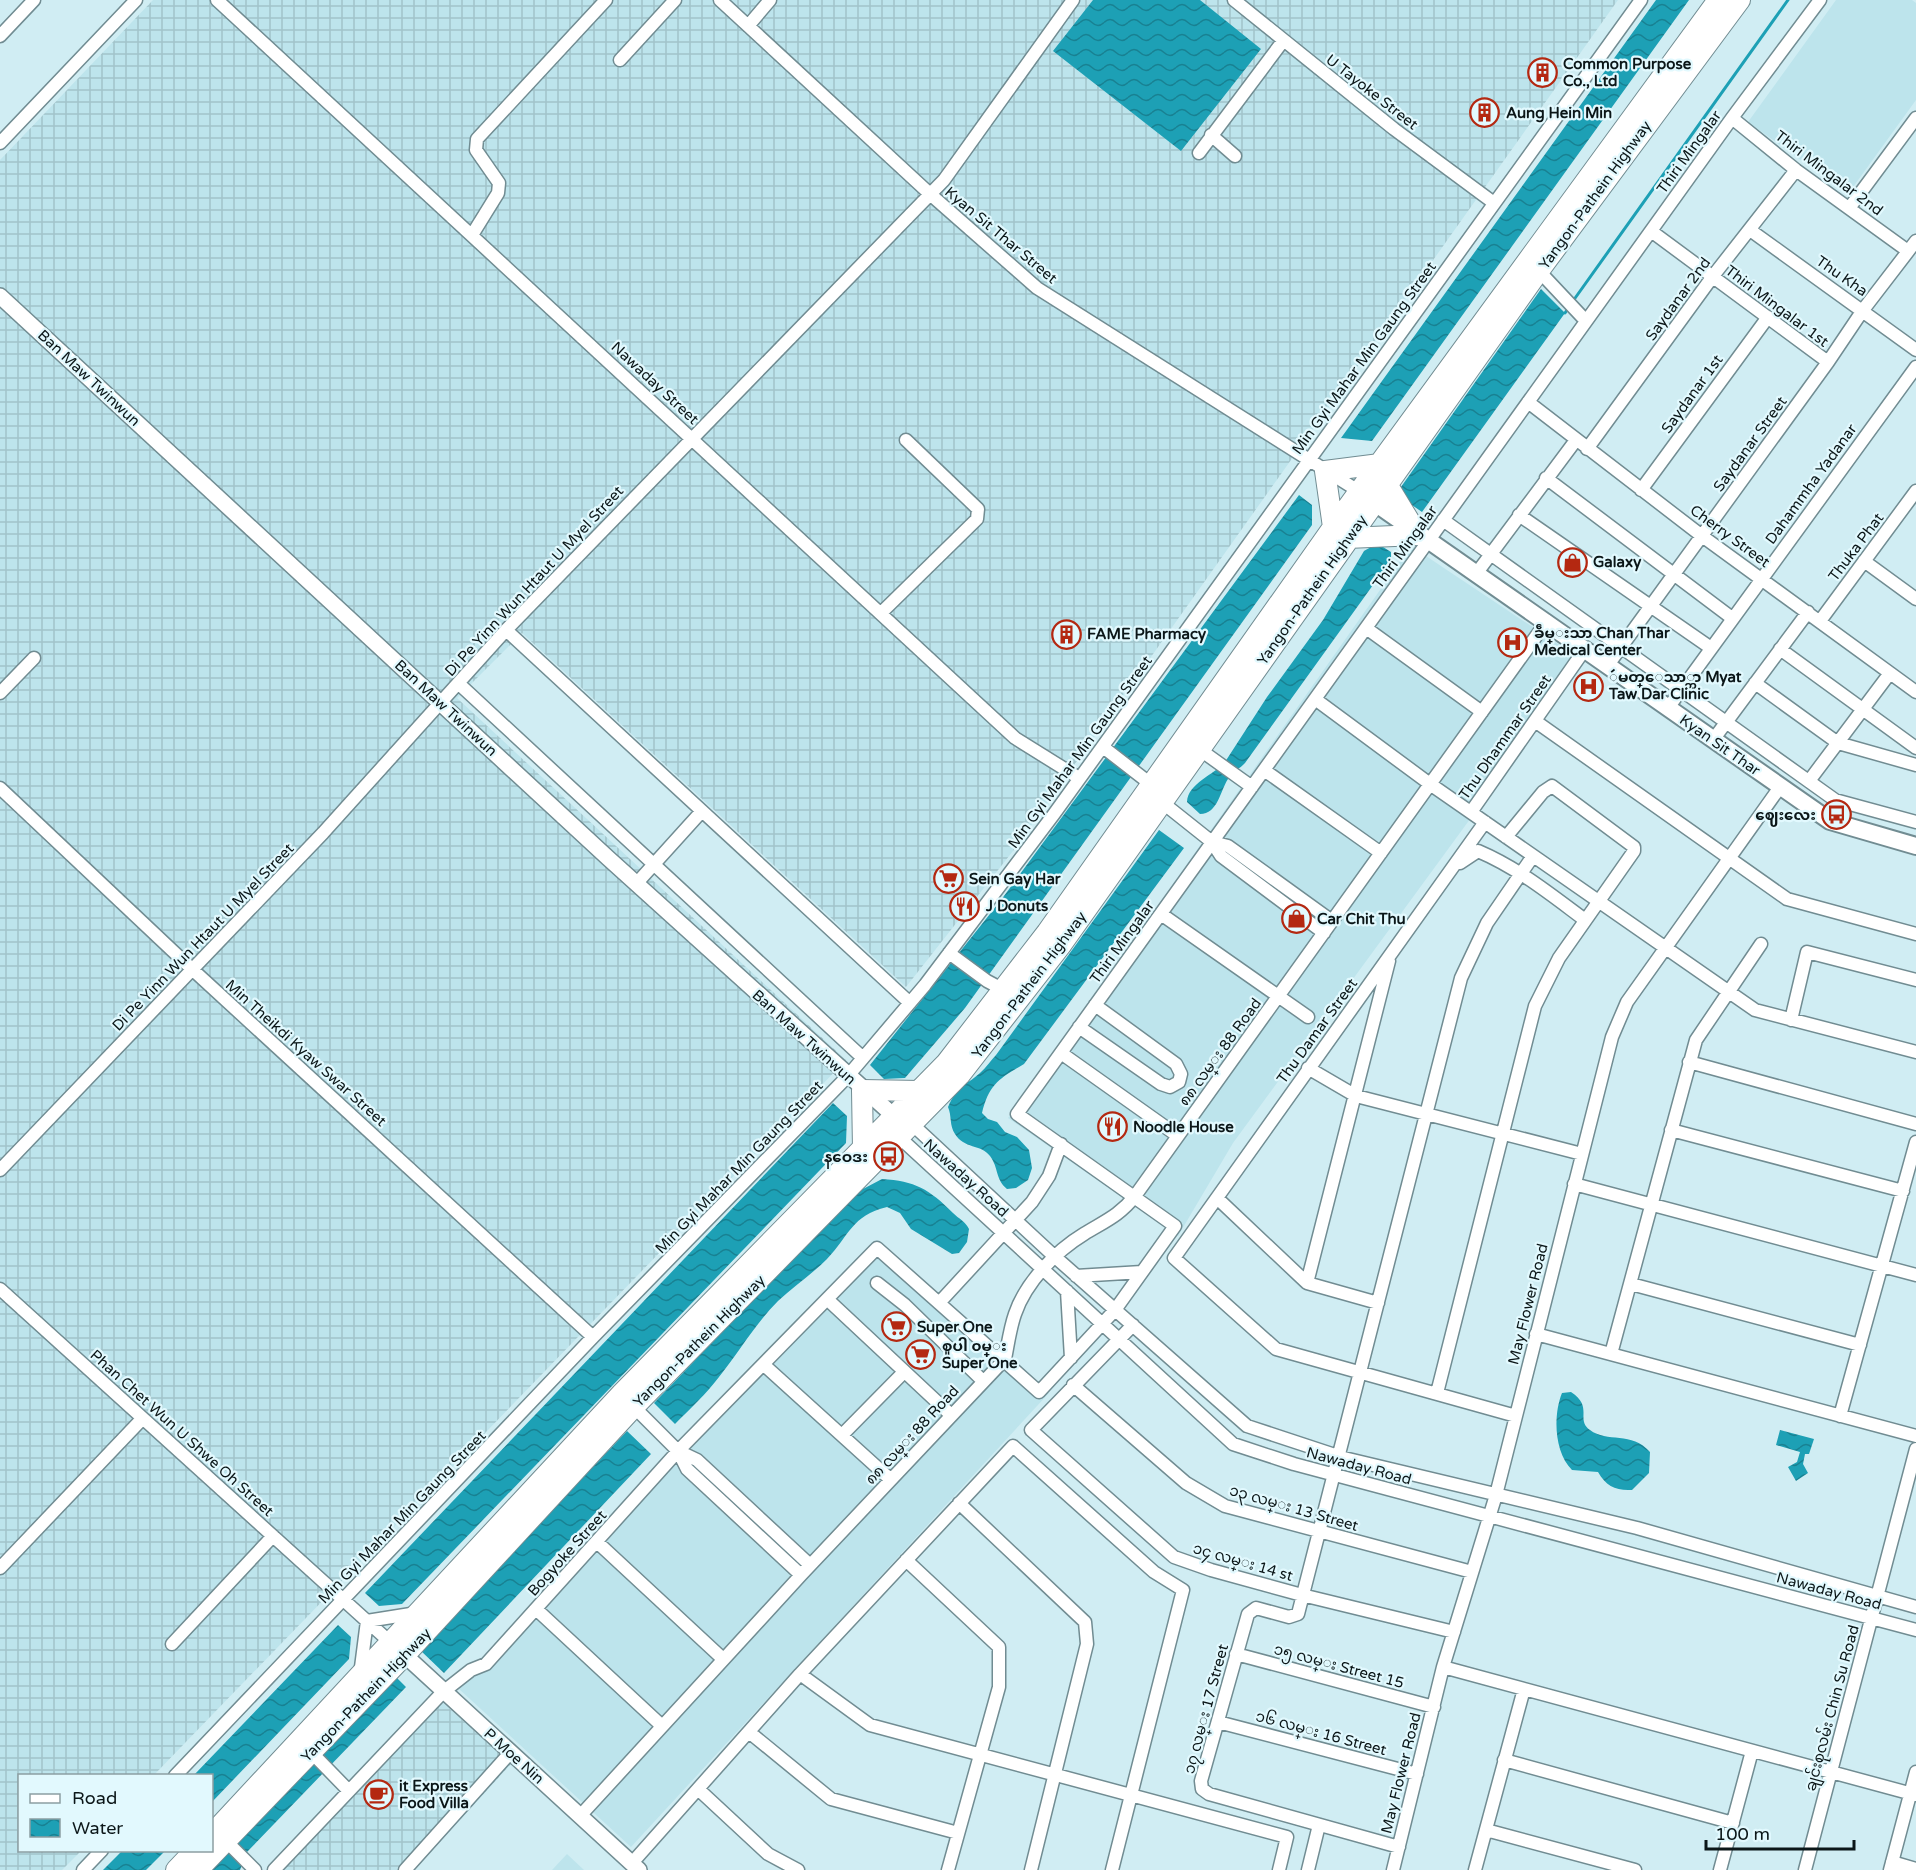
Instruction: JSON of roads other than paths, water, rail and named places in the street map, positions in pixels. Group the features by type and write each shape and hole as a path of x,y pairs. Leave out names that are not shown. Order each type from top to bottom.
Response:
{"main road":[{"name":"Yangon-Pathein Highway","path":"222,1840 390,1642 627,1400 946,1063 996,986 1145,779 1367,497 1380,464 1718,0"},
{"name":"Yangon-Pathein Highway","path":"1367,497 1388,484 1539,271 1740,0"},
{"path":"1380,464 1318,465 1340,533 1423,538"},
{"path":"1388,484 1423,538"},
{"name":"Kyan Sit Thar","path":"1367,497 1830,821 1916,846"},
{"name":"Yangon-Pathein Highway","path":"222,1840 313,1754 404,1656 627,1400 906,1132 960,1075 997,1030 1162,803 1340,533"},
{"path":"863,1149 862,1090 920,1091"},
{"path":"176,1870 194,1852"},
{"name":"Yangon-Pathein Highway","path":"198,1870 212,1852"}],"street":[{"path":"0,36 34,0"},
{"path":"0,143 136,0"},
{"name":"Nawaday Street","path":"216,0 692,437 1015,738 1080,778"},
{"path":"472,235 498,193 500,183 476,150 477,139 606,0"},
{"path":"620,60 675,0"},
{"name":"Kyan Sit Thar Street","path":"720,0 930,194 1037,288 1367,497"},
{"path":"748,26 770,0"},
{"name":"Di Pe Yinn Wun Htaut U Myel Street","path":"0,1170 194,970 507,630 944,180 1073,0"},
{"name":"U Tayoke Street","path":"1234,0 1494,204"},
{"name":"Min Gyi Mahar Min Gaung Street","path":"176,1774 594,1337 848,1077 951,955 1080,778 1105,749 1318,465 1494,204 1641,0"},
{"name":"Thiri Mingalar","path":"1061,1144 1017,1114 1366,628 1423,538 1443,520 1732,118 1820,0"},
{"path":"1198,153 1283,40"},
{"name":"Thiri Mingalar 2nd","path":"1732,118 1796,170 1908,251"},
{"path":"1850,207 1916,118"},
{"path":"1210,135 1235,156"},
{"name":"Saydanar 2nd","path":"1587,449 1713,276 1796,170"},
{"name":"Thu Kha","path":"1750,230 1863,309 1916,350"},
{"name":"Thiri Mingalar 1st","path":"1651,231 1828,363"},
{"name":"Saydanar Street","path":"1608,665 1828,363 1863,309 1916,241"},
{"path":"1539,271 1586,321"},
{"name":"Ban Maw Twinwun","path":"0,296 636,884 894,1117"},
{"name":"Saydanar 1st","path":"1641,490 1768,317"},
{"name":"Dahammha Yadanar","path":"1668,708 1916,367"},
{"name":"Cherry Street","path":"1528,402 1702,536 1916,692"},
{"path":"881,613 977,519 978,509 906,440"},
{"path":"1476,574 1576,440"},
{"path":"1546,478 1732,618"},
{"name":"Thuka Phat","path":"1820,621 1916,491"},
{"path":"1905,506 1916,514"},
{"path":"1519,515 1711,648"},
{"path":"1443,520 1835,800 1916,822"},
{"path":"1864,561 1916,599"},
{"path":"1713,740 1808,612"},
{"name":"၈၈ လမ္း 88 Road","path":"580,1816 950,1414 1005,1359 1016,1312 1043,1268 1054,1256 1083,1234 1122,1213 1547,621"},
{"path":"1366,628 1482,712"},
{"path":"507,630 910,1003"},
{"name":"Thu Dhammar Street","path":"1471,812 1585,649"},
{"path":"1780,649 1916,748"},
{"path":"0,693 34,658"},
{"path":"1809,781 1890,673"},
{"path":"1755,682 1838,743 1916,765"},
{"path":"458,683 864,1058"},
{"path":"1315,699 1430,784 1597,901 1730,990 1755,1010 1916,1052"},
{"path":"1535,721 1787,899 1916,934"},
{"path":"1105,749 1145,779"},
{"path":"1199,749 1252,787"},
{"path":"1264,770 1381,853"},
{"path":"1437,1393 1535,1006 1559,958 1597,901 1633,856 1634,847 1552,786 1543,792 1506,837"},
{"name":"May Flower Road","path":"1393,1870 1443,1667 1496,1496 1612,1037 1627,1002 1780,787"},
{"name":"Min Theikdi Kyaw Swar Street","path":"0,788 194,970 594,1337"},
{"path":"1162,803 1212,842 1221,856 1324,933"},
{"path":"636,884 702,811"},
{"name":"Thu Damar Street","path":"1361,1371 1276,1349 1174,1258 1485,822"},
{"path":"1212,842 1228,846 1332,921"},
{"path":"1449,871 1478,851 1522,873 1585,920"},
{"path":"1302,1595 1318,1531 1336,1475 1461,978 1486,922 1533,856"},
{"path":"1270,892 1277,881"},
{"path":"1161,914 1308,1017"},
{"path":"1611,1354 1696,1040 1761,944"},
{"path":"1791,1020 1807,952 1916,980"},
{"path":"1307,1283 1390,954"},
{"path":"951,955 996,986"},
{"path":"1079,1027 1161,1084 1170,1088 1179,1082 1181,1074 1176,1064 1095,1005"},
{"path":"1061,1053 1178,1136"},
{"path":"1689,1062 1916,1124"},
{"path":"1308,1068 1356,1096 1582,1154"},
{"path":"894,1117 906,1132"},
{"path":"1671,1130 1903,1191"},
{"name":"Nawaday Road","path":"906,1132 1016,1221 1247,1426 1340,1456 1496,1496 1637,1528 1916,1607"},
{"name":"Nawaday Road","path":"906,1132 1005,1233 1233,1444 1336,1475 1916,1630"},
{"path":"1840,1416 1916,1142"},
{"path":"1061,1144 1175,1226 1115,1310 1039,1392 1005,1359 939,1303 1016,1221 1049,1176 1061,1144"},
{"path":"1574,1184 1916,1275"},
{"path":"1217,1198 1307,1283 1378,1303"},
{"name":"Bogyoke Street","path":"273,1870 345,1786 443,1692 471,1670 486,1664 678,1451 877,1248 939,1303"},
{"path":"1076,1276 1142,1272"},
{"path":"877,1282 905,1305 983,1381"},
{"path":"1631,1284 1860,1345"},
{"name":"Phan Chet Wun U Shwe Oh Street","path":"0,1289 390,1642"},
{"path":"1067,1291 1071,1358"},
{"path":"827,1299 950,1414"},
{"path":"1073,1385 1133,1325"},
{"path":"1536,1334 1916,1436"},
{"path":"764,1365 890,1479"},
{"path":"842,1435 904,1371"},
{"path":"1361,1371 1516,1416"},
{"name":"၁၄ လမ္း 14 st","path":"1073,1385 1031,1430 1174,1557 1211,1570 1302,1595 1454,1632"},
{"name":"၁၃ လမ္း 13 Street","path":"1073,1385 1186,1483 1225,1506 1472,1572"},
{"path":"627,1400 678,1451 698,1460 805,1570"},
{"path":"0,1568 142,1419"},
{"path":"635,1866 698,1789 800,1674 1013,1446 1154,1572 1183,1590 1112,1870"},
{"name":"ချင်းစုလမ်း Chin Su Road","path":"1805,1870 1916,1449"},
{"path":"959,1503 1085,1622 1087,1644 1031,1870"},
{"path":"172,1644 273,1536"},
{"path":"597,1542 723,1659"},
{"path":"906,1560 999,1647 999,1687 948,1870"},
{"name":"၁၇ လမ္း 17 Street","path":"1302,1595 1299,1614 1294,1617 1251,1610 1200,1781 1202,1790 1209,1794 1399,1847"},
{"path":"536,1609 662,1726"},
{"path":"360,1676 367,1621 418,1613"},
{"name":"P Moe Nin","path":"390,1642 635,1866"},
{"name":"၁၅ လမ္း Street 15","path":"1236,1654 1434,1707"},
{"path":"1443,1667 1913,1794"},
{"path":"800,1674 870,1725 1131,1797 1287,1837 1279,1870"},
{"path":"1475,1870 1524,1689"},
{"name":"၁၆ လမ္း 16 Street","path":"1218,1722 1417,1774"},
{"path":"749,1732 831,1799 958,1833"},
{"path":"1720,1870 1752,1751"},
{"path":"405,1870 510,1753"},
{"path":"313,1754 345,1786"},
{"path":"1504,1760 1733,1823"},
{"path":"1916,1772 1913,1794 1891,1866 1916,1869"},
{"path":"698,1789 768,1854 798,1870"},
{"path":"1308,1870 1319,1825"},
{"path":"1486,1830 1635,1870"},
{"path":"222,1840 255,1870"},
{"path":"83,1870 101,1852"}],"water":[{"path":"1093,0 1200,0 1261,49 1181,151 1053,51"},
{"path":"1656,0 1689,0 1372,441 1341,438"},
{"path":"1541,289 1565,313 1422,512 1396,494"},
{"path":"1299,495 1312,505 1312,525 965,1008 905,1078 884,1079 870,1065 1001,900"},
{"path":"1371,547 1383,547 1391,552 1391,560 1245,763 1230,776 1215,806 1206,813 1200,814 1187,802 1188,795 1197,784 1225,762 1267,697 1323,620 1364,551"},
{"path":"1159,830 1184,848 1024,1064 1002,1078 988,1095 982,1113 988,1119 997,1122 1005,1132 1017,1137 1029,1150 1032,1168 1028,1180 1016,1188 1007,1189 990,1156 963,1142 955,1134 948,1107 958,1090 982,1071 996,1055"},
{"path":"833,1103 847,1116 846,1143 402,1604 379,1606 365,1593"},
{"path":"882,1179 913,1184 929,1192 964,1222 969,1229 967,1242 959,1253 952,1254 911,1229 900,1213 887,1207 866,1216 852,1227 827,1259 770,1310 714,1383 675,1424 654,1403 845,1204 863,1189"},
{"path":"1571,1392 1582,1403 1584,1422 1590,1430 1604,1436 1628,1439 1650,1452 1649,1473 1632,1490 1612,1487 1598,1472 1572,1470 1566,1462 1559,1444 1556,1422 1562,1393"},
{"path":"1780,1430 1814,1439 1809,1454 1805,1454 1803,1464 1808,1473 1796,1481 1788,1467 1797,1462 1800,1452 1776,1445"},
{"path":"627,1431 651,1454 444,1673 420,1650"},
{"path":"338,1625 351,1637 349,1659 213,1801 213,1774 195,1774"},
{"path":"397,1678 406,1687 247,1852 240,1870 212,1870"},
{"path":"121,1852 164,1852 146,1870 103,1870"}],"waterway":[{"path":"1573,301 1788,0"},
{"path":"1565,313 1569,307"}],"place":[{"name":"Common Purpose Co., Ltd","path":"1542,73"},
{"name":"Aung Hein Min","path":"1485,113"},
{"name":"Galaxy","path":"1572,562"},
{"name":"FAME Pharmacy","path":"1066,634"},
{"name":"ခဵမ္းသာ Chan Thar Medical Center","path":"1513,642"},
{"name":"ဴမတ္ေသာ္တာ Myat Taw Dar Clinic","path":"1588,686"},
{"name":"ဈေးလေး","path":"1837,815"},
{"name":"Sein Gay Har","path":"948,879"},
{"name":"J Donuts","path":"965,906"},
{"name":"Car Chit Thu","path":"1296,919"},
{"name":"Noodle House","path":"1112,1127"},
{"name":"နဝေဒး","path":"889,1157"},
{"name":"Super One","path":"896,1327"},
{"name":"စူပါ ၀မ္း Super One","path":"921,1355"},
{"name":"it Express Food Villa","path":"378,1795"}]}
